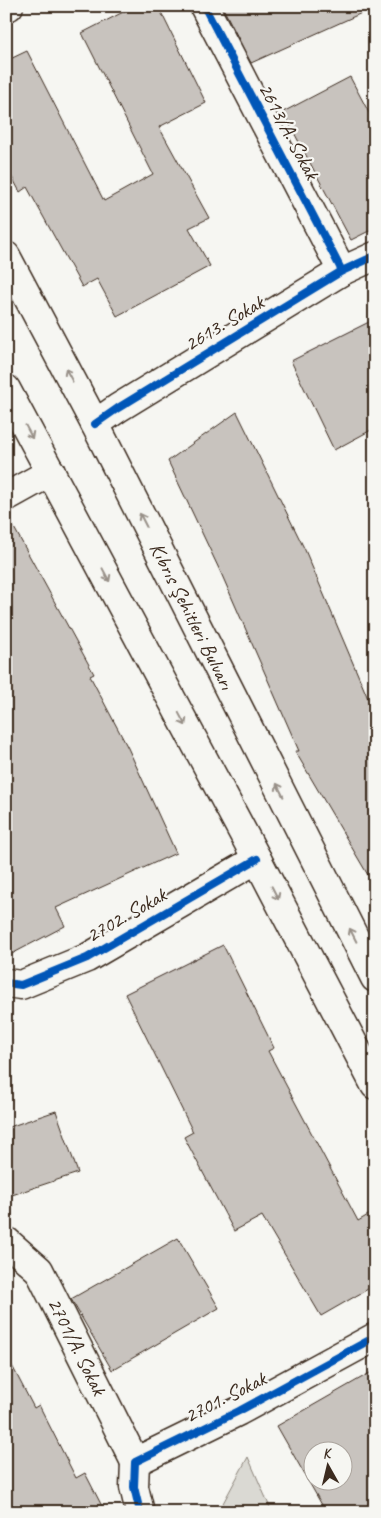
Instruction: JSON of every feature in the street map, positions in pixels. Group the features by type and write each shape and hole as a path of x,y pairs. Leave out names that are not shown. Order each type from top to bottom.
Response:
{"main road":[{"name":"2613/A. Sokak","path":"204,6 342,271"},
{"name":"Kıbrıs Şehitleri Bulvarı","path":"6,256 95,424 375,978"},
{"name":"2613. Sokak","path":"95,424 342,271 375,256"},
{"path":"6,389 257,859 375,1086"},
{"path":"6,497 51,472"},
{"name":"2702. Sokak","path":"6,984 21,986 87,958 257,859"},
{"name":"2701/A. Sokak","path":"6,1241 39,1270 135,1462"},
{"name":"2701. Sokak","path":"135,1462 239,1411 375,1337"},
{"path":"135,1462 134,1487 140,1512"}],"shaded area":[{"path":"248,1457 272,1512 220,1512 222,1505"}],"building":[{"path":"135,6 158,6 206,103 159,127 209,218 189,228 210,266 117,316 97,279 82,287 27,187 20,192 6,166 6,61 27,51 104,201 153,174 82,33"},
{"path":"222,6 375,6 375,7 251,63"},
{"path":"350,77 375,124 375,228 351,240 283,112"},
{"path":"375,319 375,428 334,450 291,361"},
{"path":"237,412 305,550 375,715 375,887 295,751 299,751 221,573 168,461"},
{"path":"6,513 94,674 90,676 128,748 176,853 56,908 65,926 6,957"},
{"path":"223,945 274,1048 268,1051 358,1221 375,1211 375,1285 321,1316 262,1216 234,1231 184,1137 193,1132 125,994"},
{"path":"56,1111 78,1173 6,1197 6,1128"},
{"path":"178,1238 219,1308 112,1370 71,1299"},
{"path":"6,1354 34,1408 39,1405 76,1478 85,1473 105,1512 6,1512"},
{"path":"375,1370 375,1512 326,1512 313,1490 354,1490 354,1440 304,1440 304,1473 277,1426"}],"cycle path":[{"path":"204,6 342,271"},
{"path":"95,424 342,271 375,256"},
{"path":"6,983 21,985 87,958 257,859"},
{"path":"140,1512 134,1487 135,1462 239,1411 375,1337"}]}
